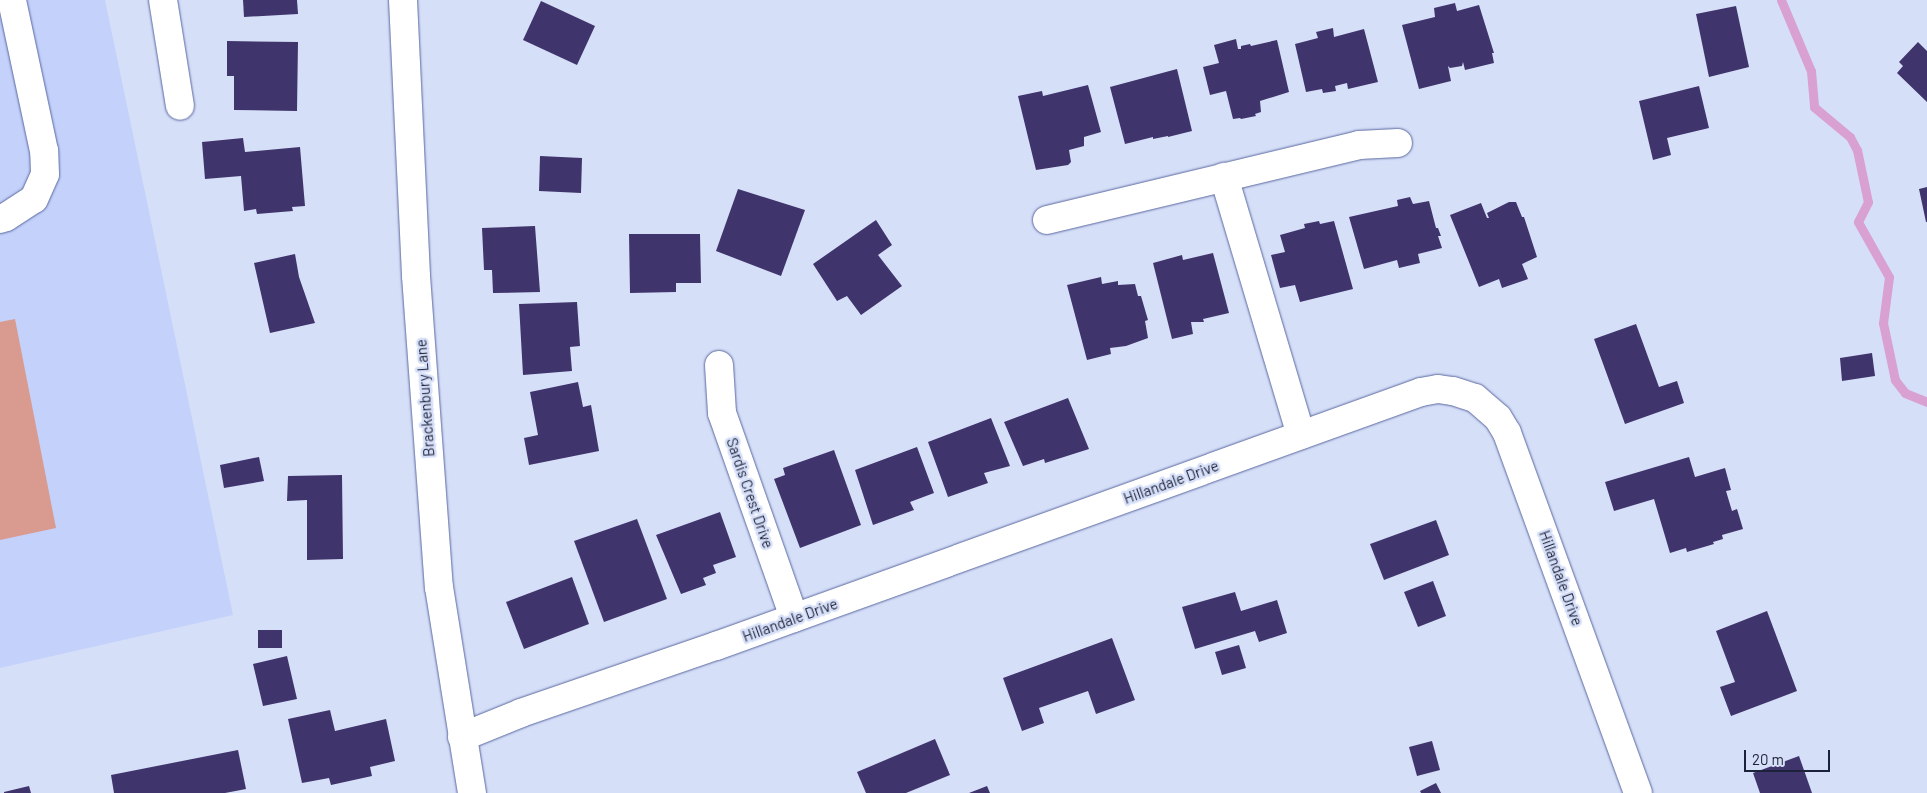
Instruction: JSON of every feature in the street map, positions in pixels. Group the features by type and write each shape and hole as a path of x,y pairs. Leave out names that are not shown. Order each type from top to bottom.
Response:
{"street":[{"path":"0,218 6,217 34,199 45,174 44,151 12,0"},
{"path":"163,0 180,106"},
{"name":"Brackenbury Lane","path":"403,0 416,276 439,587 472,793"},
{"path":"1047,220 1359,145 1398,143"},
{"path":"1224,177 1301,435"},
{"name":"Sardis Crest Drive","path":"719,365 722,413 794,618"},
{"name":"Hillandale Drive","path":"462,737 521,713 794,618 1421,392 1453,391 1475,398 1488,408 1498,418 1507,434 1638,793"}],"shaded area":[{"path":"0,0 105,0 233,615 0,668"},
{"path":"15,319 56,528 0,540 0,322"}],"building":[{"path":"243,0 297,0 298,14 244,17"},
{"path":"541,1 595,26 577,65 523,40"},
{"path":"1455,3 1457,11 1479,5 1494,53 1492,53 1494,63 1465,70 1463,62 1462,66 1450,68 1448,66 1451,81 1419,89 1402,25 1435,17 1434,8"},
{"path":"1736,6 1749,67 1709,77 1696,14"},
{"path":"1333,28 1334,37 1364,29 1378,82 1348,89 1347,83 1335,86 1336,91 1323,93 1322,89 1306,92 1295,44 1318,38 1316,32"},
{"path":"1236,39 1238,49 1241,49 1241,46 1250,44 1251,46 1277,40 1289,92 1260,101 1261,112 1255,114 1256,116 1241,119 1233,119 1226,91 1210,95 1203,67 1219,63 1214,45"},
{"path":"227,41 298,42 297,111 234,110 234,76 227,76"},
{"path":"1918,42 1927,51 1927,102 1897,73 1903,66 1899,62"},
{"path":"1177,69 1192,131 1168,137 1153,139 1153,137 1125,144 1110,87"},
{"path":"1088,85 1101,132 1084,137 1084,146 1069,150 1071,162 1068,165 1036,170 1018,96 1042,91 1043,96"},
{"path":"1699,86 1709,128 1667,138 1671,155 1653,160 1639,101"},
{"path":"243,138 245,152 300,147 305,206 292,207 293,211 257,214 256,209 244,211 241,176 205,179 202,142"},
{"path":"540,156 582,158 581,193 539,191"},
{"path":"1927,187 1927,222 1926,222 1919,189"},
{"path":"738,189 805,210 781,276 716,251"},
{"path":"1410,197 1413,204 1429,201 1436,228 1438,228 1441,236 1438,236 1442,248 1418,254 1420,263 1399,268 1397,260 1364,269 1349,217 1398,206 1397,200"},
{"path":"1509,202 1516,202 1522,217 1524,217 1537,257 1522,264 1528,279 1502,288 1499,279 1479,287 1450,215 1481,203 1487,218 1489,218 1487,213"},
{"path":"876,220 892,245 878,255 902,286 861,315 847,296 837,301 813,264"},
{"path":"1319,221 1320,224 1334,221 1353,289 1300,302 1295,285 1280,288 1271,255 1285,252 1280,235 1305,228 1304,224"},
{"path":"535,226 540,292 493,293 492,270 484,270 482,228"},
{"path":"629,234 700,234 701,283 676,283 676,292 630,293"},
{"path":"1213,253 1229,313 1203,319 1204,322 1191,322 1193,334 1172,339 1153,263 1182,255 1183,260"},
{"path":"295,254 299,277 315,323 270,333 254,263"},
{"path":"1101,277 1102,284 1118,281 1118,285 1135,284 1138,296 1141,296 1148,320 1145,321 1148,338 1126,346 1110,348 1111,354 1087,360 1067,285"},
{"path":"577,302 580,346 570,347 572,371 523,375 519,304"},
{"path":"1636,324 1659,387 1677,381 1684,403 1625,424 1594,339"},
{"path":"1872,353 1875,376 1842,381 1840,358"},
{"path":"578,382 583,407 591,405 599,451 529,465 524,438 538,435 530,392"},
{"path":"1068,398 1089,449 1045,463 1044,459 1023,466 1004,422"},
{"path":"991,418 1010,466 984,473 988,483 948,497 928,442"},
{"path":"917,447 934,493 910,502 914,510 873,525 855,470"},
{"path":"834,450 861,525 800,548 774,479 785,475 783,468"},
{"path":"259,457 264,481 224,488 220,465"},
{"path":"1689,457 1695,477 1725,468 1731,490 1726,491 1732,511 1737,509 1743,529 1722,535 1723,539 1713,542 1714,544 1687,552 1686,548 1670,553 1654,499 1614,511 1605,482"},
{"path":"342,475 343,559 307,560 307,500 287,501 288,476"},
{"path":"720,512 736,557 713,565 716,573 703,578 706,585 681,594 656,535"},
{"path":"637,519 667,599 604,622 574,541"},
{"path":"1436,520 1449,555 1384,580 1370,544"},
{"path":"572,577 589,624 524,649 506,602"},
{"path":"1433,581 1446,616 1418,627 1404,592"},
{"path":"1235,592 1241,611 1277,600 1287,633 1259,642 1255,631 1195,649 1182,607"},
{"path":"1767,611 1797,691 1731,716 1720,687 1735,682 1716,631"},
{"path":"258,630 282,630 282,648 258,648"},
{"path":"1112,638 1135,700 1096,714 1088,691 1039,708 1044,723 1022,731 1003,678"},
{"path":"1239,645 1246,668 1222,675 1215,652"},
{"path":"287,656 297,699 263,706 253,664"},
{"path":"330,710 335,731 386,719 395,761 370,767 372,776 331,785 329,778 302,783 288,719"},
{"path":"935,739 950,775 906,793 866,793 857,772"},
{"path":"1432,741 1440,770 1417,776 1409,747"},
{"path":"238,750 246,789 225,793 114,793 111,775"},
{"path":"1799,756 1812,793 1760,793 1753,773"},
{"path":"1436,783 1441,793 1421,793 1420,791"},
{"path":"29,786 31,793 4,793 4,792"},
{"path":"987,786 990,793 969,793"}],"waterway":[{"path":"1781,0 1811,71 1814,107 1850,137 1857,150 1868,202 1858,222 1889,277 1883,323 1895,380 1905,393 1927,402"}]}
